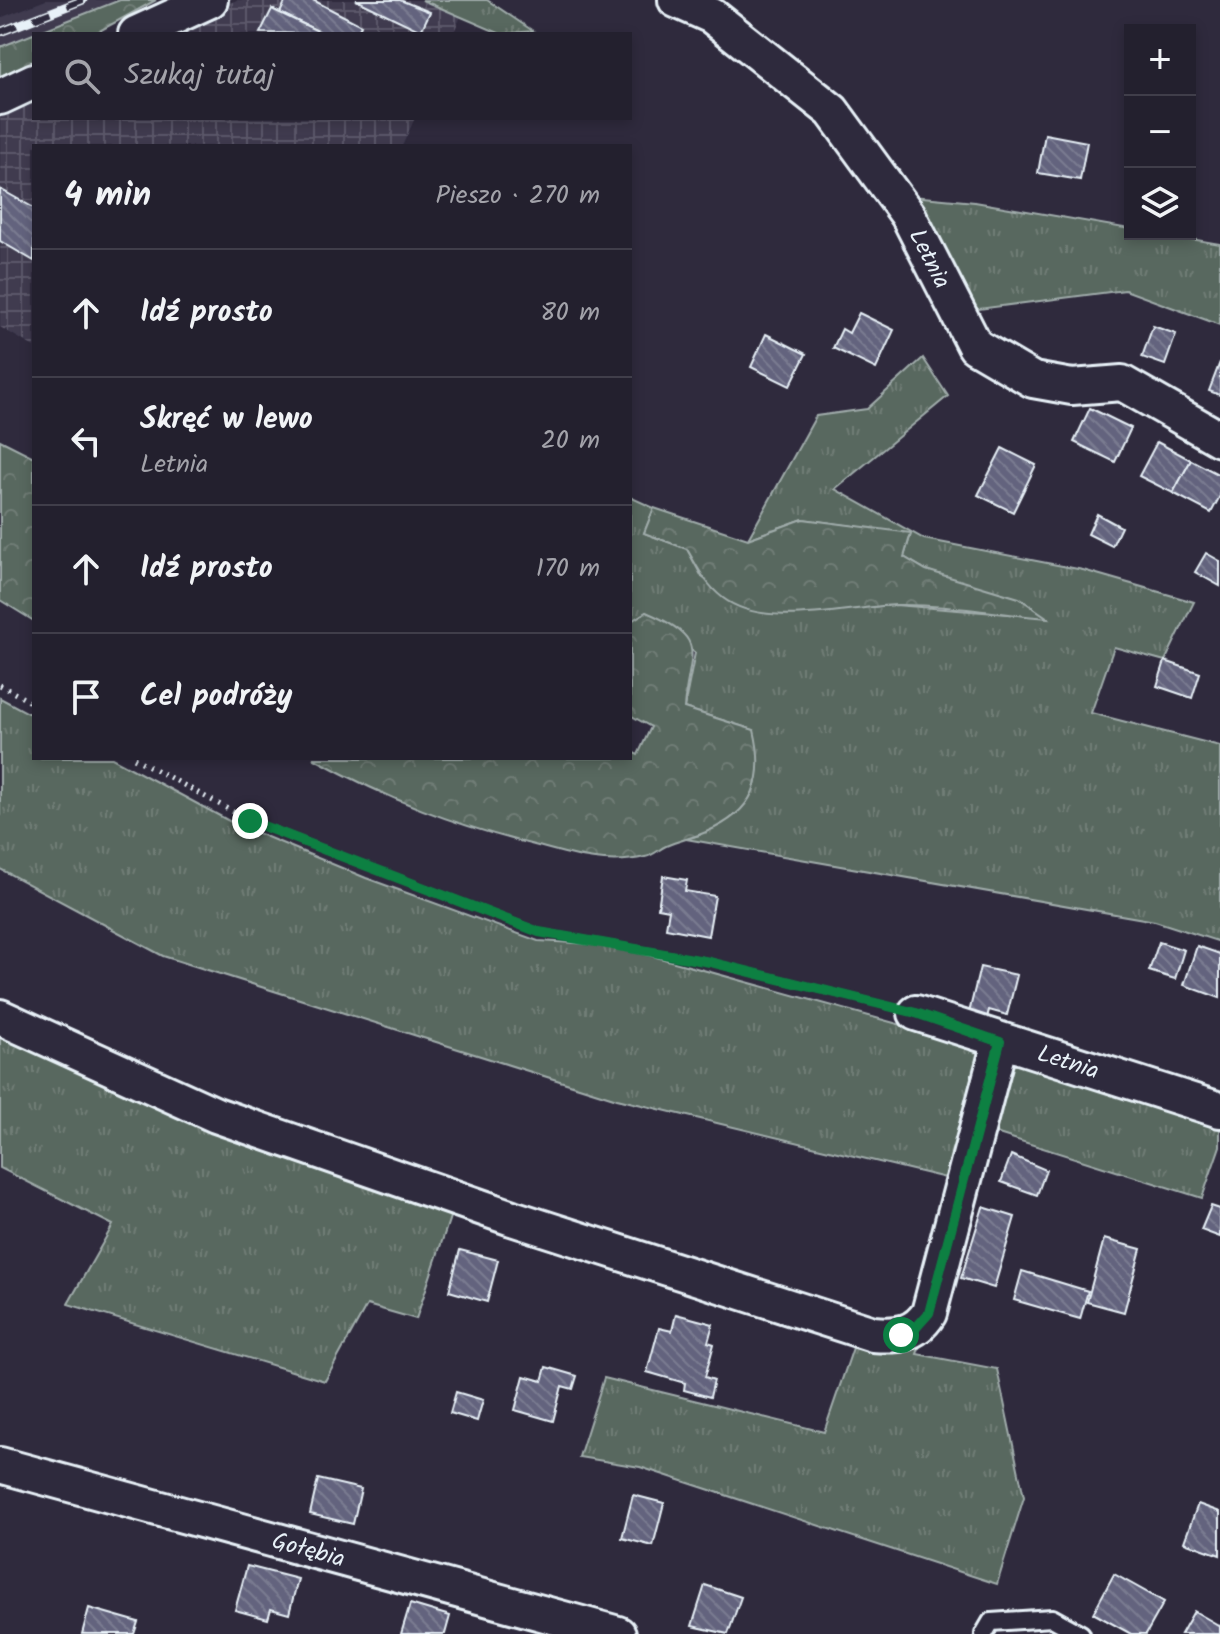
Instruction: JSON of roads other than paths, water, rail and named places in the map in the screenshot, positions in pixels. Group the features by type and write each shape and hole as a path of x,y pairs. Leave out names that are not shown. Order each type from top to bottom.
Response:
{"street":[{"path":"140,32 210,0"},
{"name":"Letnia","path":"676,0 712,16 832,111 908,215 975,346 1033,380 1072,387 1122,383 1220,439"},
{"path":"0,97 32,82"},
{"name":"Letnia","path":"916,1013 1220,1110"},
{"path":"0,1017 216,1115 512,1218 873,1334 887,1335 913,1331 929,1313 1000,1042"},
{"name":"Gołębia","path":"0,1465 618,1634"}],"lane":[{"path":"984,1634 991,1622 1052,1618 1081,1634"}],"railway":[{"path":"0,32 83,0"}]}
